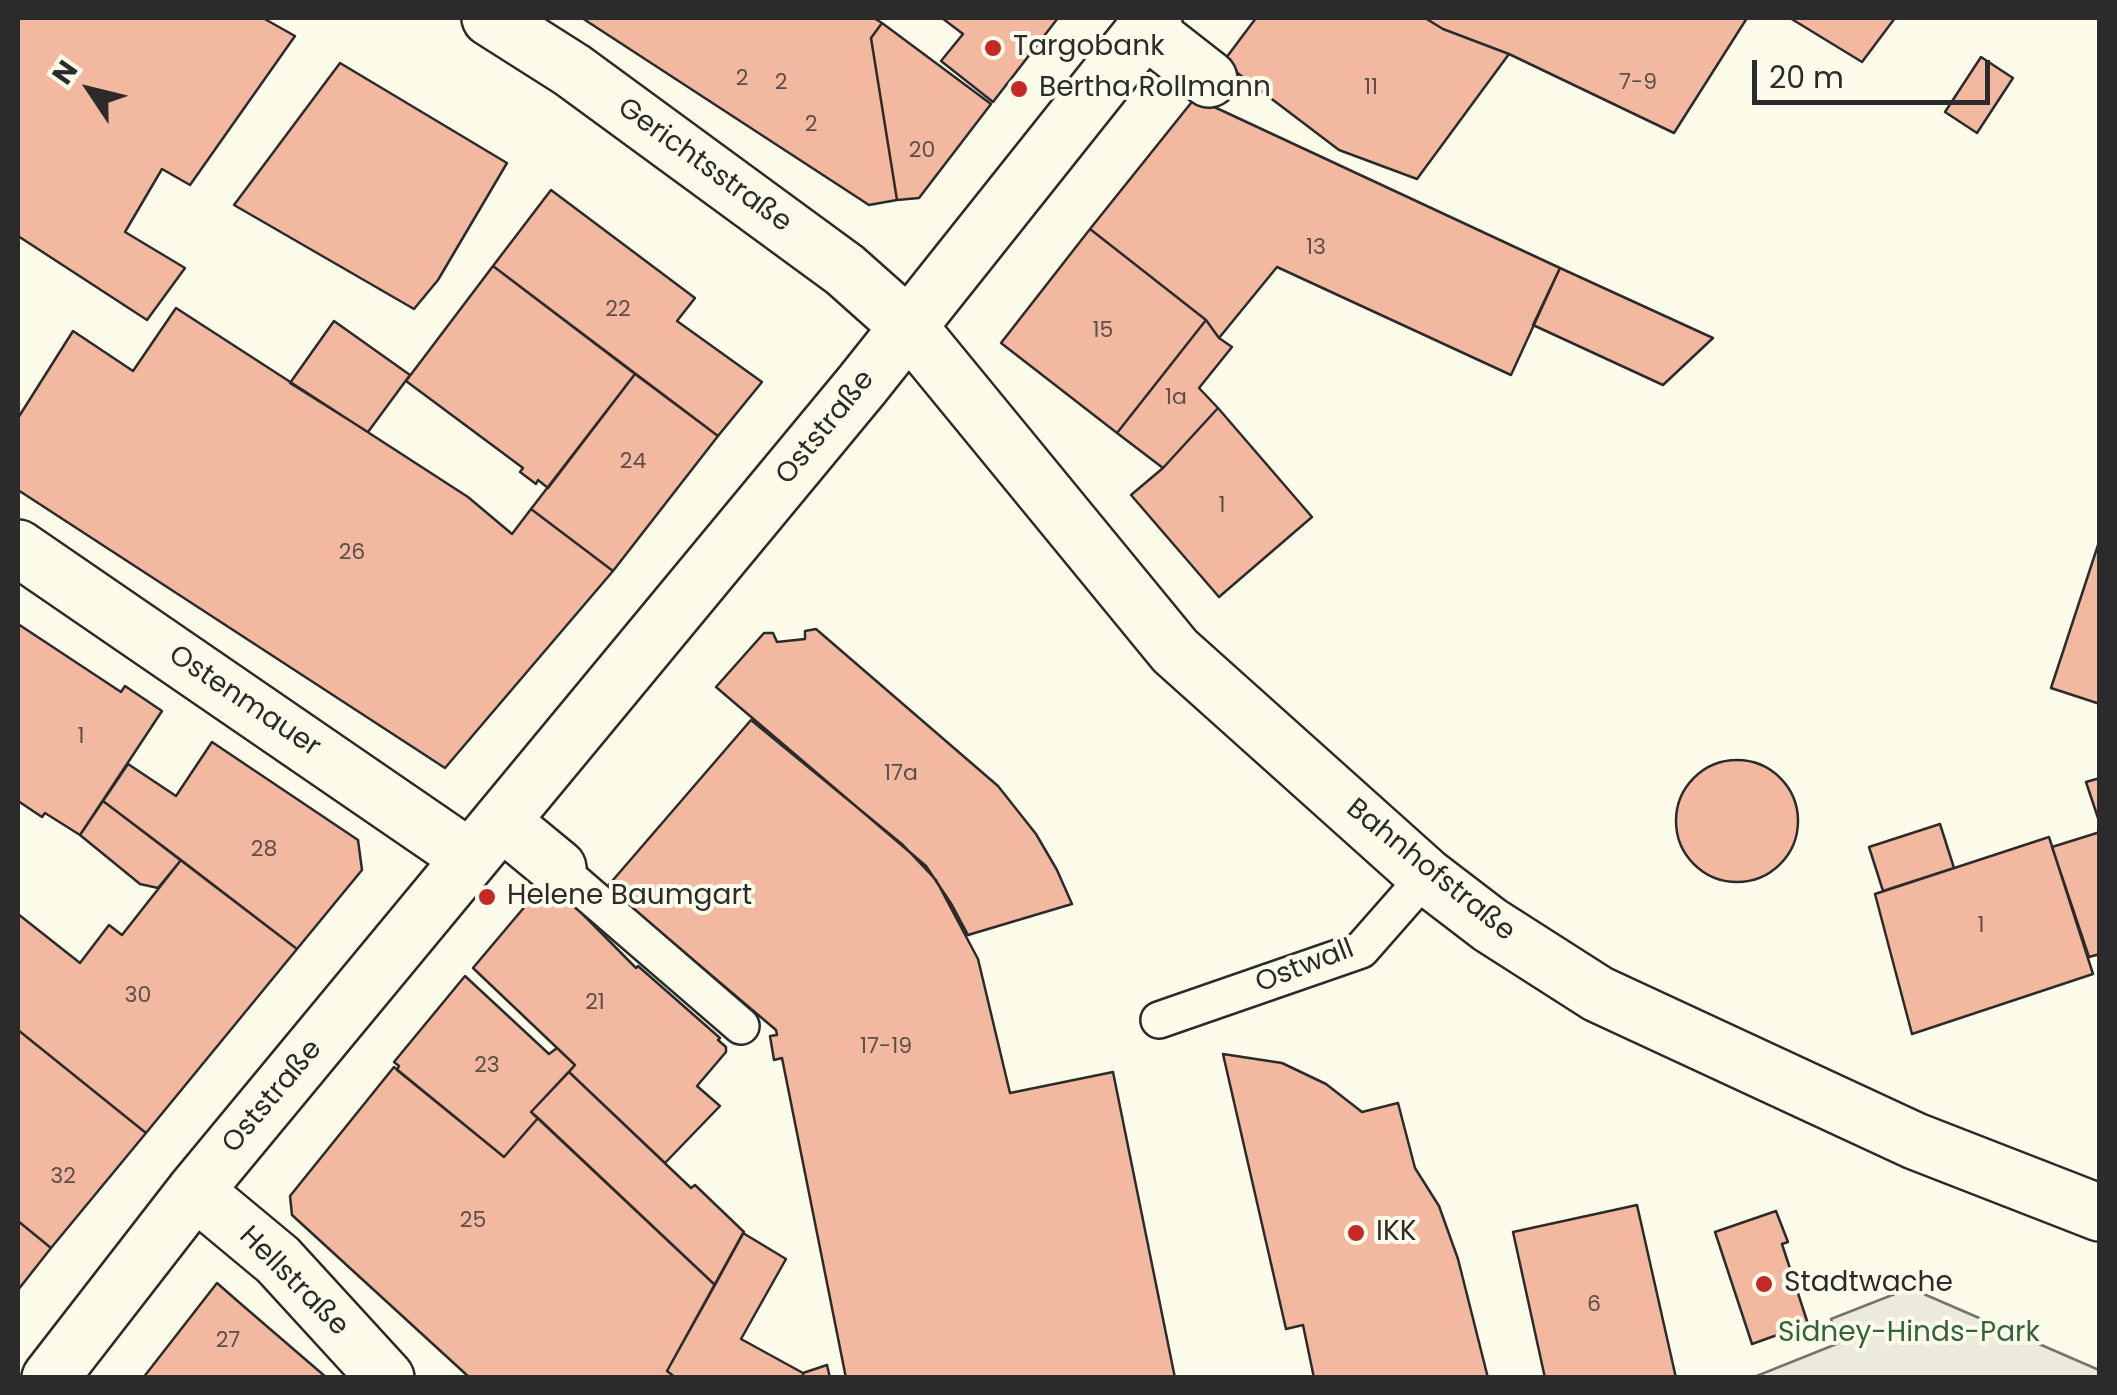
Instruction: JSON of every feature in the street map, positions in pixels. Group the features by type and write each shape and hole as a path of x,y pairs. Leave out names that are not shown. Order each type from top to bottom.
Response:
{"street":[{"name":"Gerichtsstraße","path":"490,18 572,70 845,270 909,328"},
{"name":"Oststraße","path":"50,1378 195,1191 909,328 1149,24 1210,79"},
{"name":"Bahnhofstraße","path":"909,328 1175,651 1426,876 1490,925 1598,994 1915,1142 2100,1213"},
{"name":"Ostenmauer","path":"18,548 370,788 485,839"},
{"path":"485,839 558,868"},
{"name":"Hellstraße","path":"195,1191 278,1260 386,1378"}],"lane":[{"path":"558,868 741,1026"},
{"name":"Ostwall","path":"1159,1020 1360,950 1426,876"}],"green space":[{"name":"Sidney-Hinds-Park","path":"1910,1288 2099,1370 2099,1377 1754,1377 1839,1343 1831,1319"}],"building":[{"path":"18,18 263,18 295,36 190,185 162,169 125,232 185,268 147,320 18,236"},
{"path":"582,18 874,18 882,23 871,38 897,200 869,205"},
{"name":"Targobank","path":"942,18 1058,18 993,102 941,61 963,34"},
{"path":"1256,18 1425,18 1443,29 1509,54 1417,179 1339,150 1223,62"},
{"path":"1425,18 1747,18 1674,133"},
{"path":"1790,18 1895,18 1862,62"},
{"path":"882,23 991,104 919,198 897,200 871,38"},
{"path":"1981,57 2013,78 1977,133 1945,112"},
{"path":"340,63 507,163 438,280 414,309 234,205"},
{"path":"1195,98 1560,268 1511,375 1277,267 1219,338 1206,320 1090,229"},
{"path":"551,190 695,298 677,321 762,382 718,436 493,266"},
{"path":"1090,229 1206,320 1117,433 1001,343"},
{"path":"493,266 635,374 548,488 520,472 523,468 406,381"},
{"path":"1560,268 1713,338 1663,385 1533,325"},
{"path":"176,308 468,497 512,534 531,509 613,571 445,768 18,490 18,418 73,331 133,371"},
{"path":"1206,320 1219,338 1232,347 1199,388 1218,408 1163,468 1117,433"},
{"path":"334,321 410,375 368,432 290,383"},
{"path":"635,374 718,436 613,571 531,509"},
{"path":"1218,408 1312,517 1219,597 1131,495 1163,468"},
{"path":"2100,539 2100,704 2051,688"},
{"path":"18,624 121,692 125,686 162,711 80,835 18,801"},
{"path":"816,629 998,786 1036,834 1072,904 968,935 926,866 716,687 764,633 773,633 777,642 805,639 805,631"},
{"path":"751,720 903,845 936,880 978,959 1010,1093 1113,1072 1175,1378 846,1378 782,1058 774,1060 770,1036 777,1035 776,1030 607,887"},
{"path":"212,742 358,840 362,870 297,949 103,801 128,764 176,796"},
{"path":"1737,760 1760,765 1780,778 1793,798 1798,821 1793,844 1780,864 1760,877 1737,882 1714,877 1694,864 1681,844 1676,821 1681,798 1694,778 1714,765"},
{"path":"2100,778 2100,824 2086,782"},
{"path":"103,801 181,860 158,888 140,884 80,835"},
{"path":"1940,824 1954,868 1883,891 1869,847"},
{"path":"2100,832 2100,954 2089,957 2052,847"},
{"path":"2049,837 2093,974 1912,1034 1875,894"},
{"path":"181,860 297,949 146,1133 18,1030 18,914 80,963 109,925 122,935"},
{"path":"548,879 636,968 726,1047 697,1086 720,1106 665,1163 569,1072 575,1065 473,968"},
{"path":"465,976 549,1054 557,1048 575,1065 531,1112 538,1118 504,1157 397,1070 399,1066 394,1062"},
{"path":"18,1030 146,1133 51,1248 18,1221"},
{"name":"IKK","path":"1223,1054 1282,1063 1326,1084 1362,1112 1398,1103 1415,1168 1439,1206 1458,1259 1488,1378 1314,1378 1303,1325 1286,1329"},
{"path":"394,1067 504,1157 538,1118 715,1285 667,1371 676,1378 470,1378 292,1215 290,1196"},
{"path":"569,1072 691,1188 695,1185 744,1232 715,1285 531,1112"},
{"path":"1637,1205 1676,1378 1545,1378 1513,1232"},
{"name":"Stadtwache","path":"1776,1211 1788,1242 1782,1244 1808,1324 1752,1344 1715,1232"},
{"path":"18,1221 51,1248 18,1290"},
{"path":"743,1233 786,1259 741,1339 803,1373 803,1378 676,1378 667,1371"},
{"path":"217,1283 241,1304 327,1378 143,1378"},
{"path":"827,1365 830,1378 803,1378 803,1373"}],"place":[{"name":"Targobank","path":"993,48"},
{"name":"Bertha Rollmann","path":"1019,89"},
{"name":"Helene Baumgart","path":"487,897"},
{"name":"IKK","path":"1356,1233"},
{"name":"Stadtwache","path":"1764,1284"}]}
